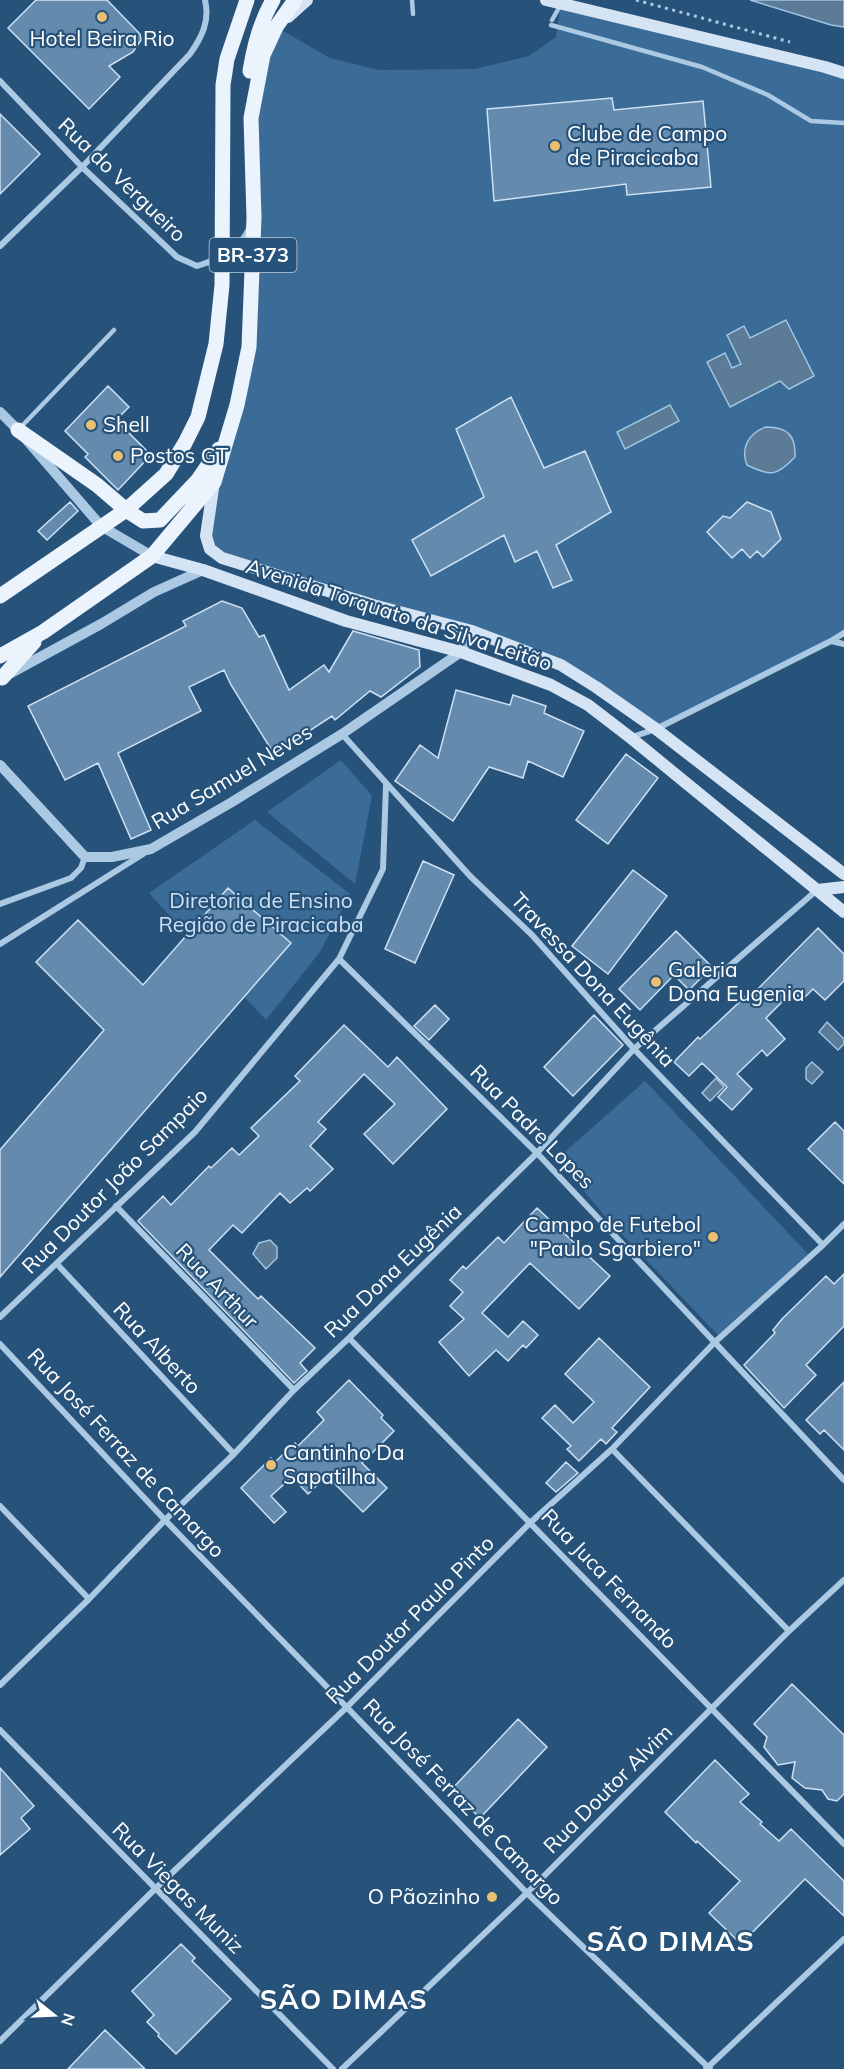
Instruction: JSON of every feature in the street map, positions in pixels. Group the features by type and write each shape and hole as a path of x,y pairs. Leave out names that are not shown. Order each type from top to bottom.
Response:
{"main road":[{"path":"0,596 126,510 166,474 185,444 198,417 216,344 223,258 223,85 227,59 247,0"},
{"path":"251,118 249,74 254,47 273,0"},
{"path":"276,27 295,0"},
{"name":"BR-373","path":"0,656 43,632 152,556 214,482 237,405 249,347 254,218 251,118 263,55 276,27 307,0"},
{"path":"554,1 825,66 844,73"},
{"path":"18,430 143,521 160,520 198,480 228,437"},
{"name":"Avenida Torquato da Silva Leitão","path":"214,482 206,536 210,549 222,558 373,604 472,631 561,665 656,729 843,872"},
{"name":"Avenida Torquato da Silva Leitão","path":"152,556 203,570 346,621 461,652 551,685 588,705 631,738 844,912"},
{"path":"1,678 43,632"},
{"path":"817,890 844,887"}],"street":[{"path":"0,246 82,167 190,54 201,39 206,24 205,0"},
{"name":"Rua do Vergueiro","path":"0,81 82,167 177,257 197,266 223,258"},
{"path":"223,258 237,247 254,218"},
{"name":"Avenida Torquato da Silva Leitão","path":"0,412 101,526 152,556"},
{"path":"1,678 101,624 154,592 203,570"},
{"name":"Rua Samuel Neves","path":"0,944 151,849 342,734 461,652 472,631"},
{"path":"631,738 656,729 844,633"},
{"path":"831,641 844,644"},
{"name":"Travessa Dona Eugênia","path":"342,734 470,876 532,935 634,1049 823,1245"},
{"path":"0,765 85,857 112,857 151,849"},
{"name":"Rua Doutor João Sampaio","path":"0,1317 195,1132 339,959 383,869 386,785"},
{"path":"0,904 71,878 81,868 85,857"},
{"name":"Rua Dona Eugênia","path":"0,1685 234,1454 294,1390 537,1153 634,1049 817,890"},
{"name":"Rua Padre Lopes","path":"339,959 537,1153 844,1480"},
{"name":"Rua Arthur","path":"116,1206 294,1390"},
{"name":"Rua Doutor Paulo Pinto","path":"0,2041 154,1888 347,1707 531,1522 612,1449 715,1342 844,1224"},
{"name":"Rua Alberto","path":"57,1264 234,1454"},
{"name":"Rua Juca Fernando","path":"349,1338 844,1844"},
{"name":"Rua José Ferraz de Camargo","path":"0,1344 165,1520 527,1893 708,2068"},
{"path":"612,1449 789,1631"},
{"path":"0,1506 89,1599"},
{"name":"Rua Doutor Alvim","path":"342,2069 527,1893 789,1631 844,1580"},
{"name":"Rua Viegas Muniz","path":"0,1730 333,2069"},
{"path":"708,2068 844,1939"}],"lane":[{"path":"412,0 412,14"},
{"path":"554,1 551,23 702,67 768,95 811,121 844,123"},
{"path":"18,430 114,330"}],"path":[{"path":"636,0 798,44"}],"green space":[{"name":"Clube de Campo de Piracicaba","path":"561,3 844,73 844,633 656,729 561,665 210,549 209,509 258,312 253,269 251,118 276,27 330,58 379,70 475,69 529,56 556,37"},
{"path":"341,760 372,796 355,884 267,812"},
{"name":"Diretoria de Ensino Região de Piracicaba","path":"255,820 350,894 320,952 266,1020 149,893"},
{"path":"645,1081 808,1254 718,1335 611,1223 557,1159"}],"shaded area":[{"path":"750,0 844,0 844,27 831,25"},
{"path":"786,320 814,376 789,389 780,381 730,407 707,362 725,353 732,368 741,364 727,335 744,326 750,338"},
{"path":"670,405 679,421 625,449 617,432"},
{"path":"766,427 785,431 794,443 795,457 783,468 773,473 747,465 745,459 745,447 751,437"},
{"path":"827,1022 844,1039 844,1044 838,1050 819,1032"},
{"path":"812,1062 823,1072 812,1084 806,1079 806,1068"},
{"path":"716,1078 724,1087 710,1101 702,1093"},
{"path":"270,1240 277,1247 277,1258 266,1269 253,1254 259,1243"}],"building":[{"path":"36,0 107,0 140,34 141,40 133,52 109,66 120,77 89,109 8,28"},
{"name":"Clube de Campo de Piracicaba","path":"612,98 614,110 703,101 711,187 627,195 626,184 494,201 487,109"},
{"path":"0,114 40,154 0,194"},
{"path":"108,386 129,407 116,420 151,455 118,490 85,457 88,454 65,431"},
{"path":"511,397 544,468 585,451 611,512 556,545 572,580 553,588 537,551 515,562 504,535 431,576 412,540 484,497 456,429"},
{"path":"70,502 78,511 47,540 38,531"},
{"path":"747,502 771,512 781,539 763,557 757,551 750,558 742,549 732,558 707,532 723,516 730,518"},
{"path":"222,601 242,608 259,637 264,635 289,690 324,665 329,672 353,631 419,650 420,667 381,697 370,691 335,720 332,716 274,754 224,670 189,687 201,711 118,753 151,830 131,839 98,763 65,780 28,706 186,626 183,621"},
{"path":"456,690 510,705 513,695 546,706 544,713 584,731 563,777 528,761 523,778 489,767 453,821 395,781 420,745 438,758"},
{"path":"626,754 658,778 608,844 576,820"},
{"path":"423,861 454,875 415,963 385,949"},
{"path":"633,870 667,896 608,974 572,946"},
{"path":"228,888 291,943 0,1277 0,1150 104,1030 36,962 78,920 143,985"},
{"path":"818,928 844,954 844,981 825,1000 813,989 802,1000 793,991 766,1018 785,1039 767,1056 762,1050 737,1074 752,1089 732,1110 718,1097 727,1087 702,1063 689,1076 674,1062 698,1037 700,1039 746,996 748,999"},
{"path":"676,931 712,967 689,990 674,975 640,1010 619,989"},
{"path":"435,1005 449,1019 429,1040 414,1026"},
{"path":"594,1015 623,1045 573,1096 544,1067"},
{"path":"344,1025 388,1067 397,1057 447,1109 393,1164 364,1134 395,1104 364,1074 318,1122 326,1129 310,1146 333,1169 310,1191 307,1188 290,1203 280,1193 242,1233 233,1225 209,1250 258,1299 261,1296 315,1348 300,1363 307,1371 294,1383 138,1221 163,1196 171,1205 209,1166 211,1168 232,1148 239,1155 259,1136 251,1128 300,1081 295,1076"},
{"path":"835,1122 844,1131 844,1184 808,1149"},
{"path":"537,1208 610,1276 579,1309 530,1263 482,1313 508,1337 523,1321 538,1335 526,1348 523,1345 508,1361 496,1350 469,1376 439,1342 464,1319 450,1306 463,1292 450,1280 463,1266 466,1269 498,1237 504,1243"},
{"path":"844,1274 844,1326 806,1365 816,1375 784,1408 744,1365 775,1333 773,1330 782,1319 826,1276 834,1284"},
{"path":"599,1338 650,1387 612,1428 617,1432 606,1444 601,1439 579,1461 567,1449 571,1446 542,1418 555,1405 573,1423 594,1402 565,1374"},
{"path":"349,1380 383,1415 381,1418 394,1431 362,1463 387,1488 363,1512 327,1476 308,1494 292,1477 271,1496 286,1512 274,1523 241,1488 271,1458 275,1462 295,1443 298,1446 324,1420 317,1412"},
{"path":"844,1382 844,1450 824,1430 820,1434 806,1420"},
{"path":"566,1462 578,1473 556,1492 546,1483"},
{"path":"792,1684 844,1735 844,1794 837,1801 828,1799 822,1790 805,1788 792,1778 795,1762 778,1765 764,1747 767,1737 754,1724"},
{"path":"518,1719 547,1747 480,1818 451,1790"},
{"path":"715,1760 749,1794 740,1802 762,1822 760,1824 779,1841 791,1829 844,1881 844,1916 805,1879 741,1944 709,1913 740,1881 697,1841 696,1843 665,1812"},
{"path":"0,1768 34,1806 21,1818 30,1829 0,1855"},
{"path":"181,1944 195,1958 192,1961 231,1999 176,2054 147,2022 154,2015 132,1991"},
{"path":"105,2030 145,2069 68,2069"}],"place":[{"name":"Hotel Beira Rio","path":"102,17"},
{"name":"Clube de Campo de Piracicaba","path":"555,146"},
{"name":"Shell","path":"91,425"},
{"name":"Postos GT","path":"118,456"},
{"name":"Galeria Dona Eugenia","path":"656,982"},
{"name":"Campo de Futebol \"Paulo Sgarbiero\"","path":"713,1237"},
{"name":"Cantinho Da Sapatilha","path":"271,1465"},
{"name":"O Pãozinho","path":"492,1897"}],"district":[{"name":"SÃO DIMAS","path":"671,1942"},
{"name":"SÃO DIMAS","path":"344,2000"}]}
